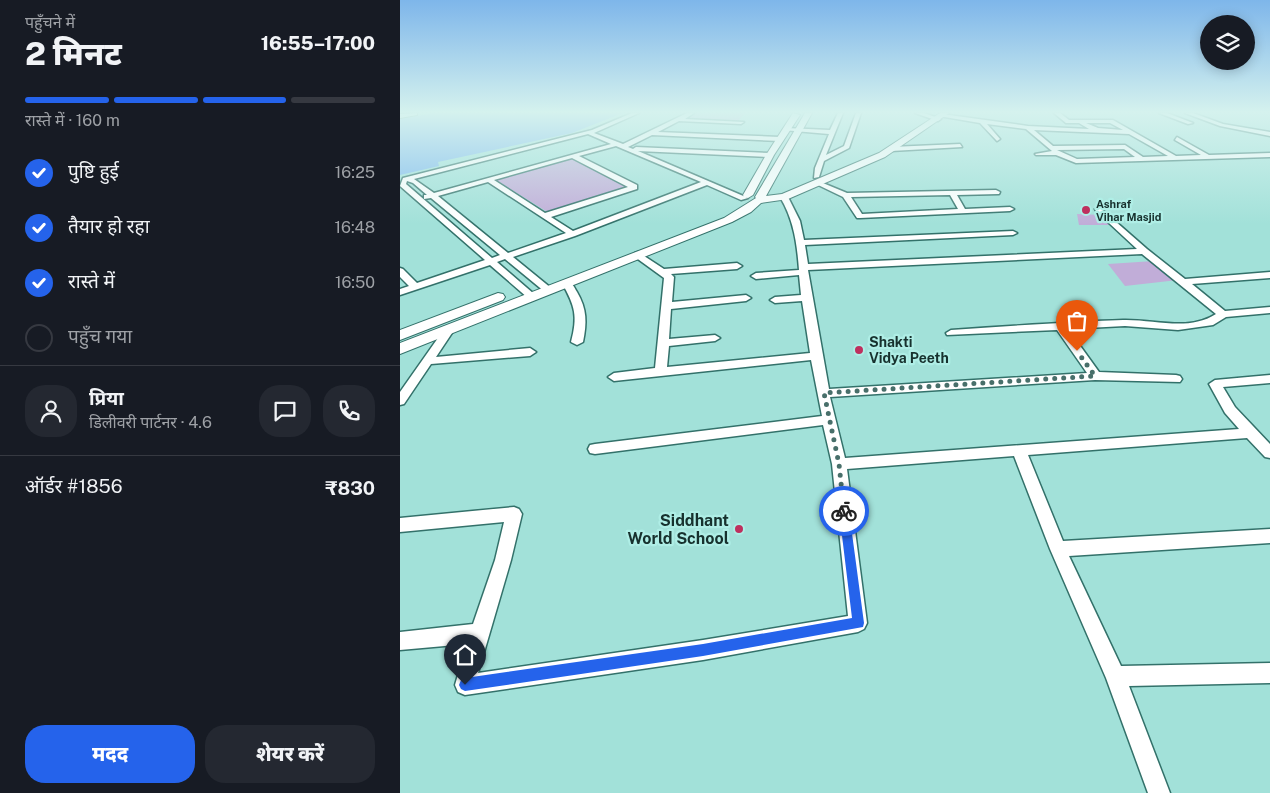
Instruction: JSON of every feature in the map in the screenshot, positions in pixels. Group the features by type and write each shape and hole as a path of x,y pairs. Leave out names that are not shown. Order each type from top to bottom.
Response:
{"street":[{"path":"402,180 518,150"},
{"path":"420,199 598,150"},
{"path":"658,150 770,155"},
{"path":"402,180 415,181 544,286 567,283 728,220 748,210 773,150"},
{"path":"752,199 788,150"},
{"path":"817,180 825,150"},
{"path":"821,160 844,150"},
{"path":"400,335 544,286 752,199 784,197 817,180 850,170 889,150"},
{"path":"1053,150 1076,161 1270,155"},
{"path":"1129,150 1143,160"},
{"path":"1161,150 1177,159"},
{"path":"1196,150 1210,158"},
{"path":"631,151 705,183 752,199"},
{"path":"1038,154 1057,153"},
{"path":"546,216 634,187 573,156"},
{"path":"402,180 402,184 527,292"},
{"path":"489,180 572,234"},
{"path":"817,180 846,195 996,192"},
{"path":"400,292 572,234 705,183"},
{"path":"952,193 963,211"},
{"path":"846,195 860,216 1010,209"},
{"path":"400,525 514,514 503,560 479,633 465,685 694,652 858,623 839,464 806,298 801,244 792,208 784,197"},
{"path":"1099,208 1144,251 1224,314"},
{"path":"801,244 1013,234"},
{"path":"756,276 804,270 1144,251"},
{"path":"638,255 669,277 662,371"},
{"path":"664,272 737,266"},
{"path":"400,271 415,287"},
{"path":"1183,282 1270,275"},
{"path":"567,283 581,307 582,323 577,342"},
{"path":"400,349 449,330 527,292"},
{"path":"666,306 746,298"},
{"path":"775,300 806,298"},
{"path":"951,333 1124,323 1178,327 1209,323 1224,314 1270,310"},
{"path":"1060,326 1095,376"},
{"path":"400,400 449,330"},
{"path":"664,343 716,338"},
{"path":"428,362 530,352"},
{"path":"614,377 817,356"},
{"path":"824,393 1095,376 1176,379"},
{"path":"1270,378 1215,384 1230,410 1250,434 1270,453"},
{"path":"595,449 829,420"},
{"path":"839,464 1250,434"},
{"path":"1019,451 1058,549 1115,676 1159,793"},
{"path":"1058,549 1270,536"},
{"path":"400,641 479,633"},
{"path":"1115,676 1270,673"}],"shaded area":[{"path":"571,158 626,187 549,213 496,180"},
{"path":"1077,214 1103,215 1112,225 1079,225"},
{"path":"1154,261 1178,280 1125,286 1108,264"}],"water":[{"path":"400,150 493,150 438,162 439,166 400,175"}],"way so far":[{"path":"844,511 839,464 824,393 1095,376 1077,351"}],"place":[{"name":"Ashraf Vihar Masjid","path":"1086,210"},
{"name":"Shakti Vidya Peeth","path":"859,350"},
{"name":"Siddhant World School","path":"739,529"}],"route":[{"path":"465,685 703,650 858,623 844,511"}]}
